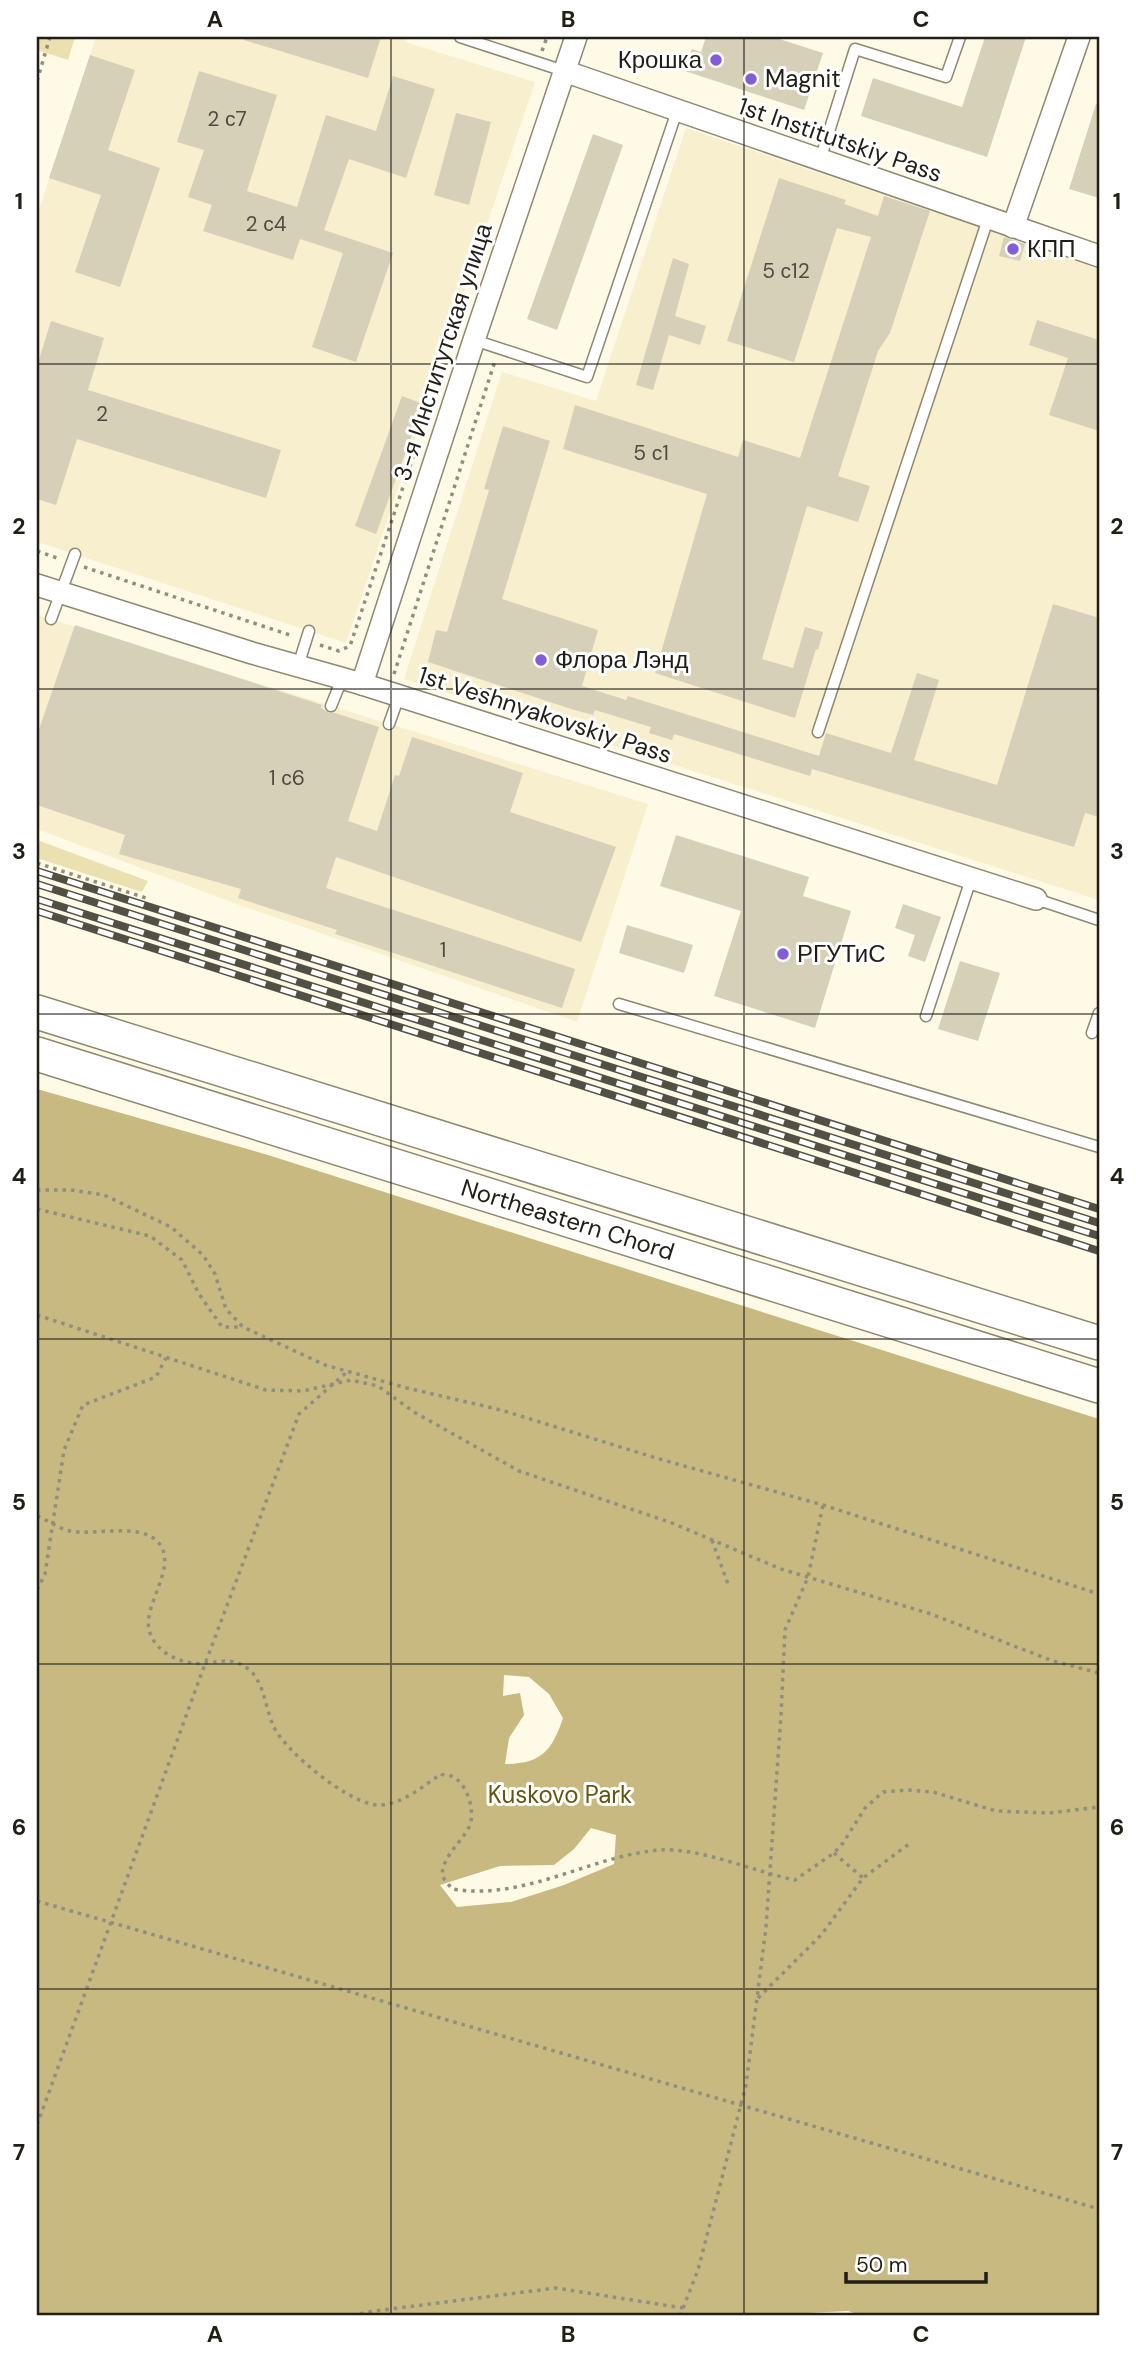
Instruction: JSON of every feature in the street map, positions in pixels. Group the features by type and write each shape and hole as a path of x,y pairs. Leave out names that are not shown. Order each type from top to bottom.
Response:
{"main road":[{"name":"Northeastern Chord","path":"37,1012 1099,1343"},
{"name":"Northeastern Chord","path":"37,1054 1099,1386"}],"street":[{"name":"3-я Институтская улица","path":"362,684 576,37"},
{"path":"1013,227 1079,37"},
{"name":"1st Institutskiy Pass","path":"564,71 1099,256"},
{"name":"1st Veshnyakovskiy Pass","path":"37,585 362,684 1036,900"}],"lane":[{"path":"459,37 564,71"},
{"path":"820,160 855,49 946,77 960,37"},
{"path":"474,340 587,377 677,111"},
{"path":"818,732 988,219"},
{"path":"51,619 73,558"},
{"path":"298,666 308,636"},
{"path":"331,706 342,678"},
{"path":"389,724 393,694"},
{"path":"926,1016 971,879"},
{"path":"1036,900 1099,920"},
{"path":"619,1004 1099,1147"},
{"path":"1092,1033 1099,1013"}],"path":[{"path":"37,81 50,37"},
{"path":"393,694 499,348"},
{"path":"37,551 73,558 308,636 339,651 350,646 416,448"},
{"path":"37,863 146,898"},
{"path":"37,1190 71,1190 104,1195 171,1227 203,1255 215,1274 226,1309 243,1327 325,1365 407,1388 501,1409 656,1458 823,1505 1099,1594"},
{"path":"37,1209 150,1236 183,1260 199,1294 222,1327 243,1327"},
{"path":"37,1315 266,1391 303,1391 351,1380 378,1386 414,1412 519,1471 672,1523 781,1569 931,1614 1053,1661 1099,1673"},
{"path":"37,1590 45,1574 64,1450 83,1405 156,1377 166,1357"},
{"path":"37,2124 299,1414 348,1371"},
{"path":"680,2316 698,2270 746,2085 770,1875 785,1630 808,1577 823,1505"},
{"path":"37,1516 68,1531 94,1534 136,1532 157,1541 164,1553 161,1584 148,1621 150,1634 161,1651 178,1660 205,1664 232,1660 248,1668 260,1685 273,1727 285,1745 328,1782 351,1795 380,1805 407,1797 441,1774 452,1776 465,1789 471,1805 470,1827 442,1864 442,1875 453,1889 473,1892 520,1888 628,1856 660,1850 685,1850 795,1880 834,1853 865,1808 883,1792 933,1792 996,1811 1049,1813 1099,1807"},
{"path":"712,1540 729,1587"},
{"path":"757,2000 822,1934 863,1878 909,1844"},
{"path":"834,1853 863,1878"},
{"path":"37,1901 1099,2209"},
{"path":"352,2316 556,2288 683,2308"}],"shaded area":[{"path":"37,37 75,37 68,60 37,50"},
{"path":"96,37 406,37 405,42 535,82 346,643 37,542 37,216"},
{"path":"686,128 1099,268 1099,900 404,679 502,372 596,401"},
{"path":"37,615 648,804 577,1022 234,903 37,829"},
{"path":"37,840 148,881 142,892 37,858"}],"green space":[{"name":"Kuskovo Park","path":"37,1089 268,1155 1099,1419 1099,2316 863,2316 848,2311 785,2316 37,2316","holes":["504,1675 529,1677 549,1694 563,1718 549,1747 528,1761 505,1764 509,1738 524,1715 520,1693 503,1696","591,1828 616,1835 614,1864 564,1885 511,1902 457,1907 440,1885 500,1866 554,1865 574,1849"]}],"building":[{"path":"245,37 381,37 368,78 244,40"},
{"path":"706,37 773,37 823,53 804,110 685,71 692,49 701,52"},
{"path":"985,37 1026,37 987,157 861,116 873,78 962,107"},
{"path":"90,55 135,70 108,150 160,168 120,287 75,272 101,195 49,178"},
{"path":"199,71 277,95 247,191 297,207 326,115 376,131 393,76 435,89 406,178 349,159 324,230 393,253 356,362 312,347 343,253 300,239 293,260 203,231 212,205 188,197 204,150 177,142"},
{"path":"1096,104 1099,105 1099,198 1069,189"},
{"path":"456,113 491,122 469,205 434,195"},
{"path":"593,134 623,145 557,330 527,319"},
{"path":"779,178 846,200 844,204 878,216 884,196 930,211 890,333 878,351 838,476 870,486 858,522 807,506 762,659 793,668 805,627 823,632 795,718 655,673 707,494 563,449 575,405 738,457 743,440 800,458 871,237 837,228 794,362 727,341"},
{"name":"КПП","path":"1004,237 1025,244 1020,261 999,256"},
{"path":"673,258 689,264 675,316 706,326 700,345 669,335 653,390 636,385"},
{"path":"1037,320 1099,340 1099,431 1049,415 1068,358 1029,345"},
{"path":"51,321 104,338 88,390 281,450 266,498 77,439 56,505 37,499 37,366"},
{"path":"402,396 423,404 376,534 355,526"},
{"path":"503,426 550,441 502,599 598,630 582,686 626,700 628,696 819,756 826,733 891,753 917,673 939,680 914,760 997,785 1053,604 1099,618 1099,817 1085,813 1074,847 812,769 810,776 674,734 672,740 649,733 651,727 595,710 593,715 571,709 428,662 436,630 447,632 489,490 484,489"},
{"path":"75,625 322,705 321,708 329,713 379,727 348,821 377,831 395,775 399,776 412,737 523,773 510,812 616,847 581,942 336,857 326,888 575,969 562,1008 335,934 337,930 238,898 241,889 119,854 125,835 37,805 37,735"},
{"name":"РГУТиС","path":"676,835 809,877 803,896 851,911 815,1028 714,996 741,911 660,886"},
{"path":"903,904 941,917 925,962 908,956 915,935 895,928"},
{"path":"627,925 693,945 684,973 619,953"},
{"path":"960,961 1000,973 978,1041 938,1029"}],"railway":[{"path":"37,871 1099,1209"},
{"path":"37,884 1099,1223"},
{"path":"37,899 1099,1236"},
{"path":"37,911 1099,1251"}],"place":[{"name":"Крошка","path":"716,60"},
{"name":"Magnit","path":"751,79"},
{"name":"КПП","path":"1013,249"},
{"name":"Флора Лэнд","path":"541,660"},
{"name":"РГУТиС","path":"783,954"}]}
